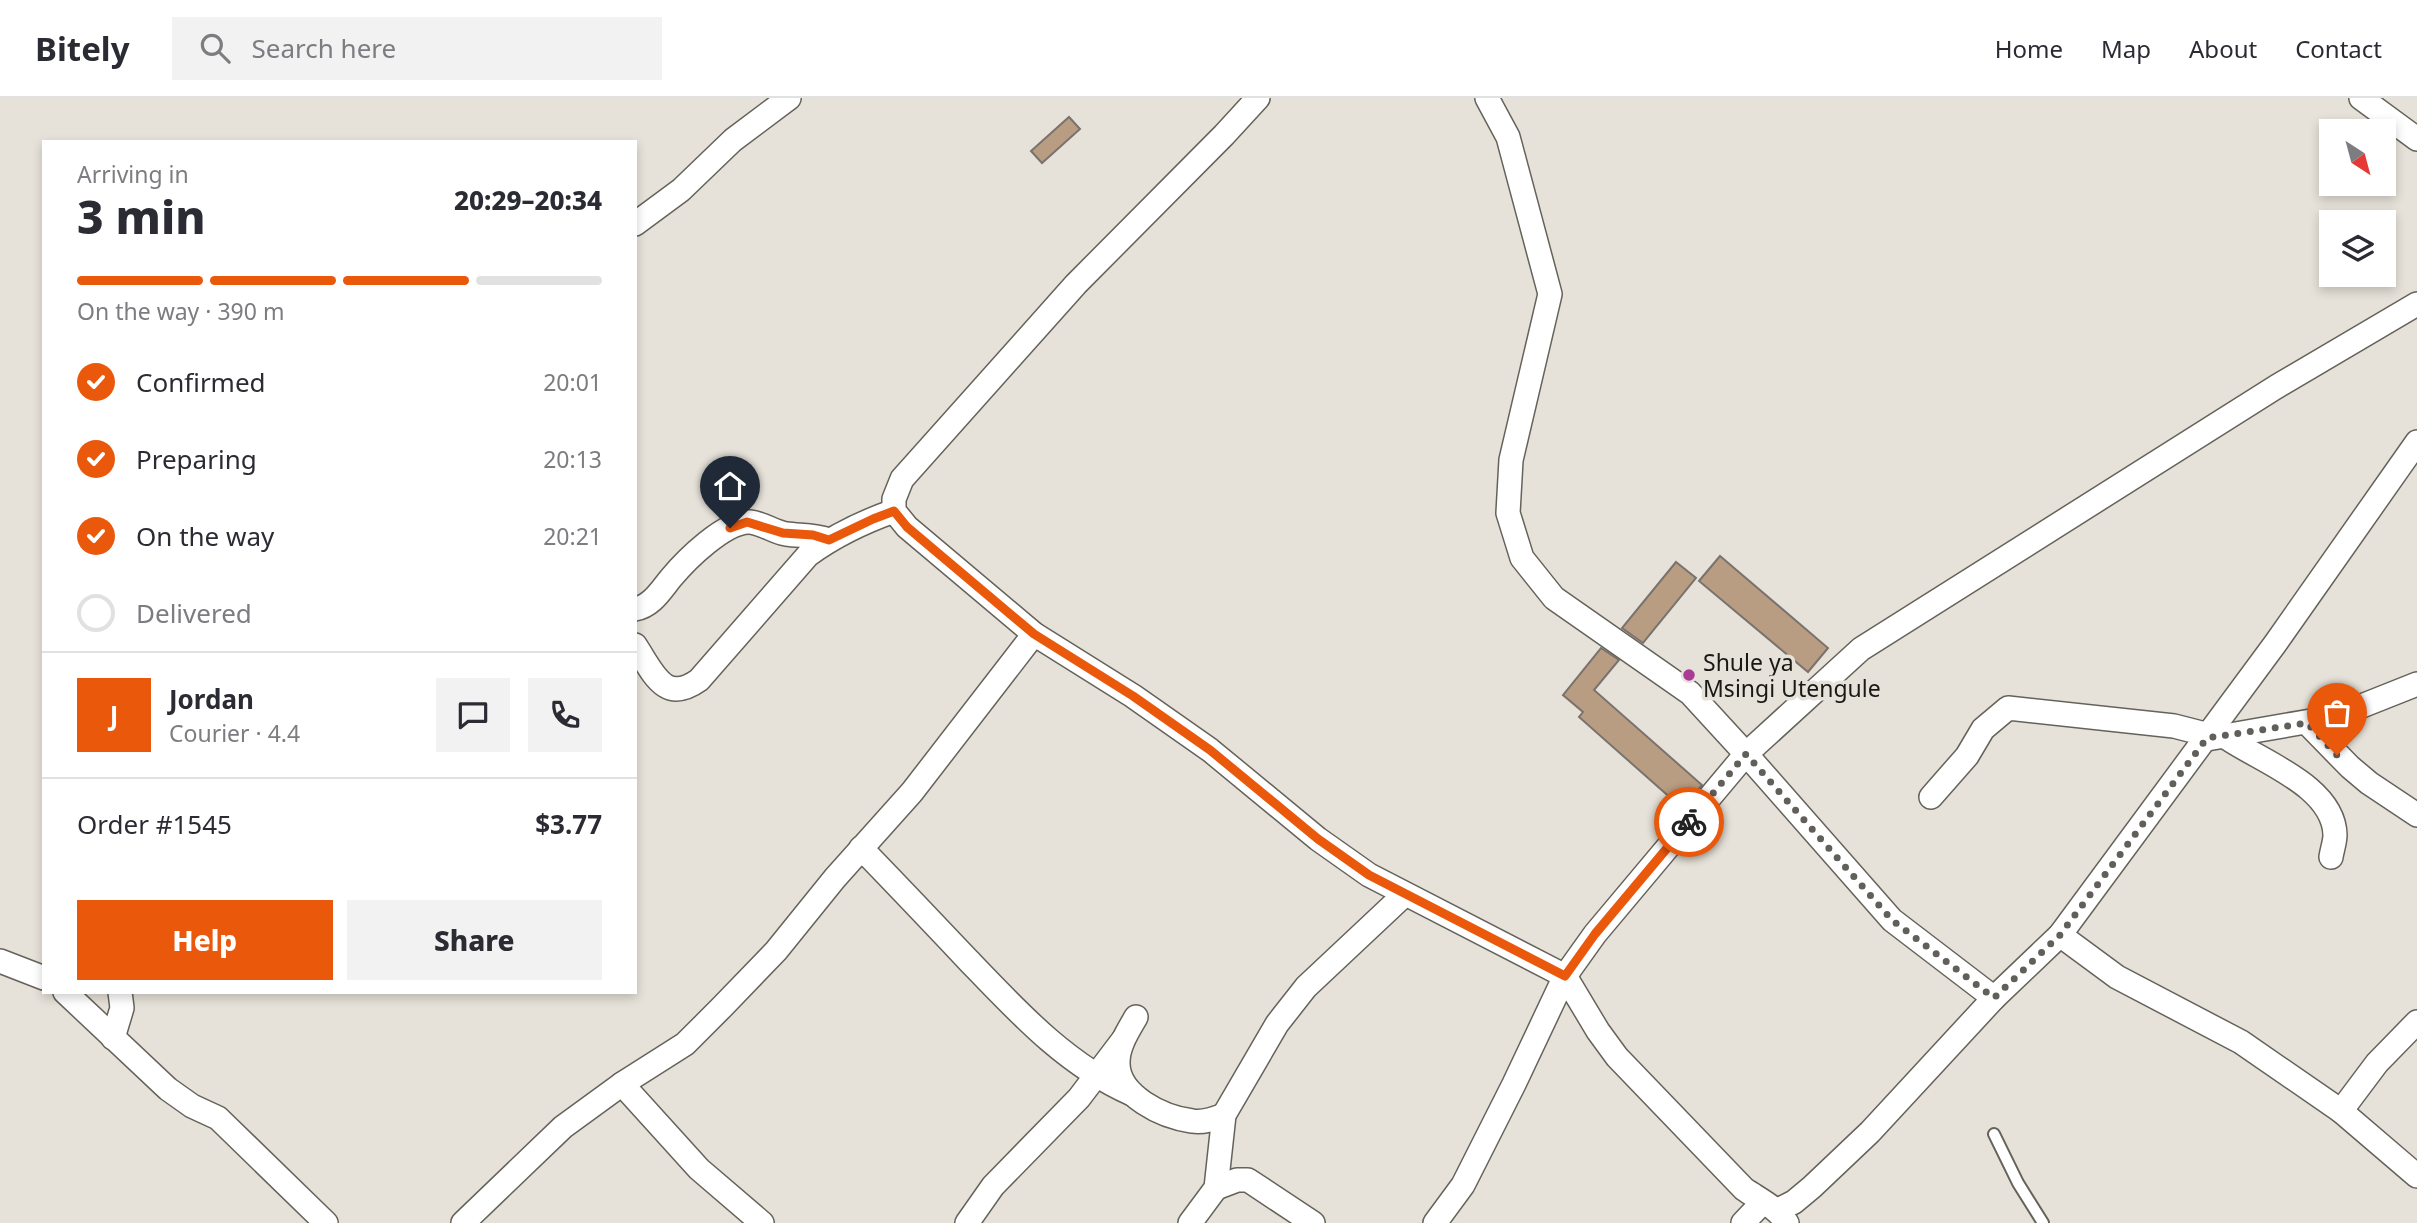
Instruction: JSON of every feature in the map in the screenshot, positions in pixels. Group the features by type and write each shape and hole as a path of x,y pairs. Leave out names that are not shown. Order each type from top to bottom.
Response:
{"street":[{"path":"637,223 681,190 733,140 789,98"},
{"path":"1258,98 1076,284 902,479 894,499 894,511 907,527 1034,634 1210,750 1318,839 1369,875 1565,976 1617,1057 1744,1189 1779,1216"},
{"path":"1487,98 1508,137 1550,294 1511,460 1508,513 1522,558 1554,598 1690,693 1892,920 1994,998"},
{"path":"2361,98 2417,139"},
{"path":"1435,1223 1462,1185 1565,976 1595,934 1746,754 1861,649 2276,387 2417,304"},
{"path":"1743,1223 1779,1216 1870,1132 1994,998 2060,935 2213,737 2417,442"},
{"path":"637,648 660,682 674,691 691,686 808,555 829,540 894,511"},
{"path":"637,608 649,603 689,559 709,541 730,528 747,522 783,533 813,535 829,540"},
{"path":"463,1223 563,1127 622,1084 685,1044 776,951 835,878 912,792 1034,634"},
{"path":"2213,737 2334,718 2417,684"},
{"path":"1931,797 1967,756 1983,729 2008,708 2174,726 2213,737 2241,749 2299,780 2320,799 2330,816 2335,834 2331,857"},
{"path":"2307,723 2359,775 2417,815"},
{"path":"862,848 1030,1024 1096,1075 1163,1113 1193,1122 1207,1121 1224,1115"},
{"path":"1190,1223 1216,1188 1224,1115 1277,1024 1306,987 1404,895"},
{"path":"2060,935 2117,977 2241,1042 2341,1111 2417,1176"},
{"path":"0,961 42,977"},
{"path":"67,994 182,1100 218,1118 326,1223"},
{"path":"113,1038 122,1007 120,994"},
{"path":"967,1223 993,1186 1079,1098 1123,1040 1136,1017"},
{"path":"2341,1111 2377,1063 2417,1022"},
{"path":"1123,1040 1117,1060 1119,1074 1132,1094"},
{"path":"622,1084 699,1169 762,1223"},
{"path":"1216,1188 1237,1180 1248,1180 1313,1223"}],"lane":[{"path":"1994,1134 2018,1183 2043,1223"}],"building":[{"path":"1069,117 1080,129 1042,163 1031,151"},
{"path":"1720,556 1828,648 1808,672 1699,581"},
{"path":"1676,562 1696,578 1643,643 1622,628"},
{"path":"1601,648 1619,660 1594,690 1702,785 1682,808 1579,717 1583,712 1563,695"}],"way so far":[{"path":"1689,822 1746,754 1892,920 1994,998 2060,935 2207,738 2307,723 2337,755"}],"place":[{"name":"Shule ya Msingi Utengule","path":"1689,675"}],"route":[{"path":"730,528 747,522 783,533 813,535 829,540 894,511 907,527 1034,634 1133,696 1210,750 1318,839 1369,875 1565,976 1595,934 1689,822"}]}
